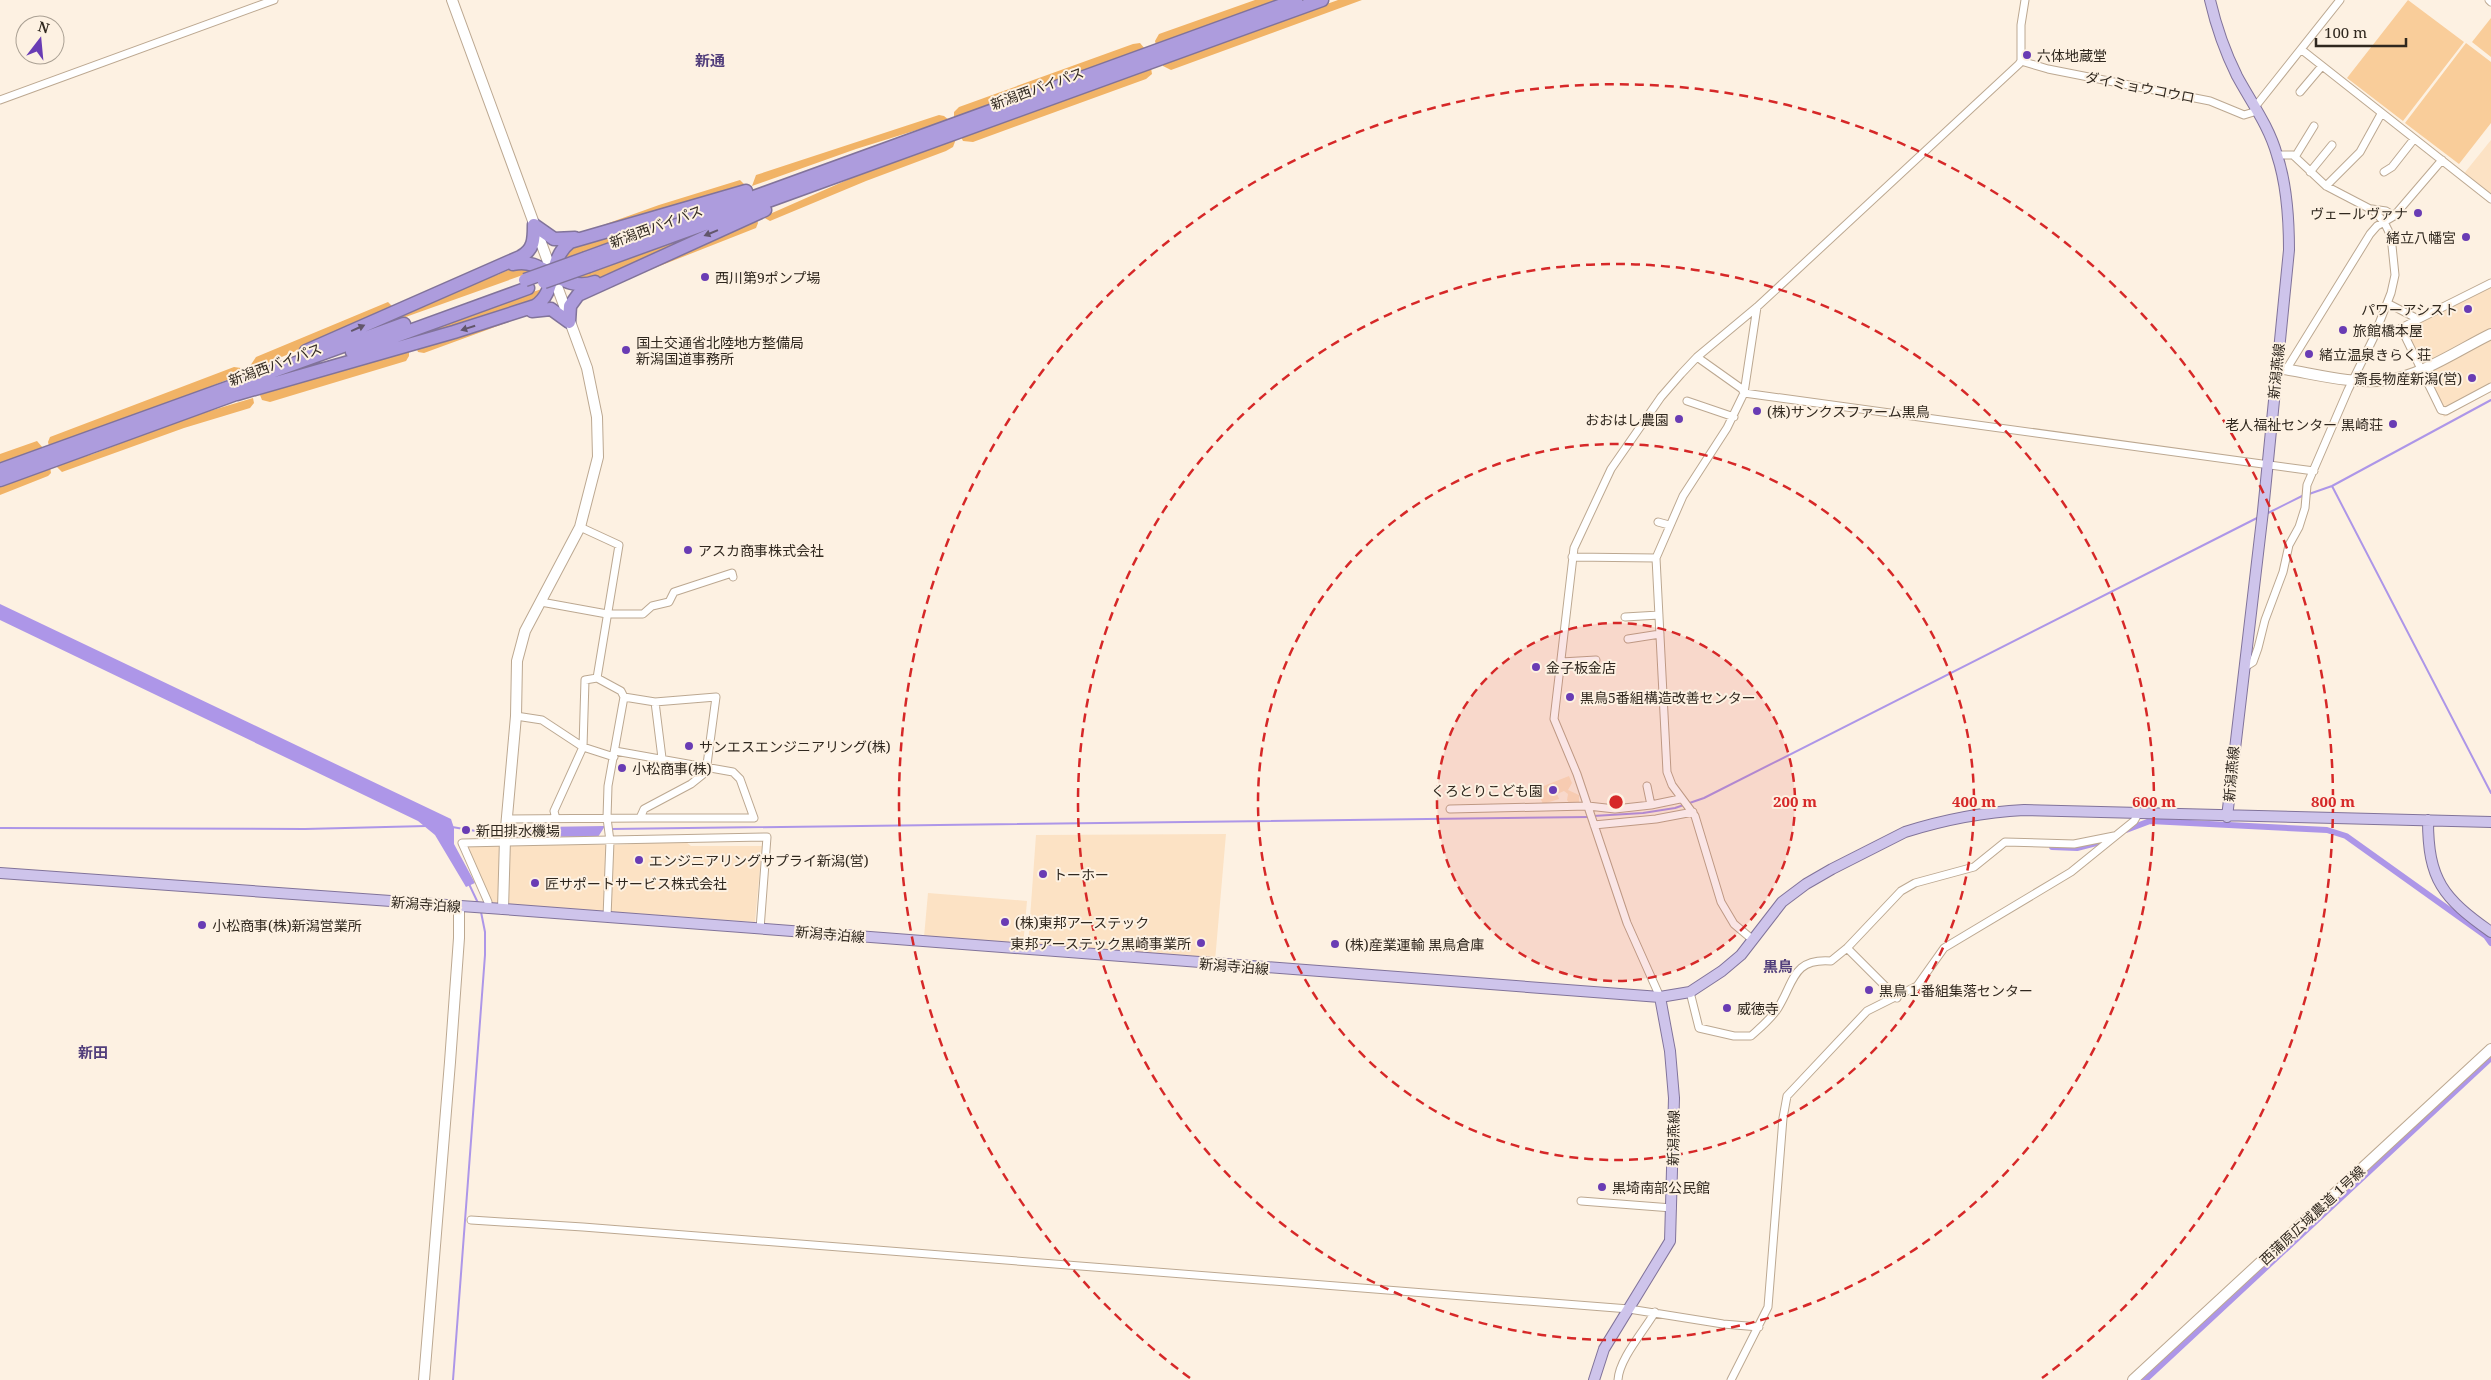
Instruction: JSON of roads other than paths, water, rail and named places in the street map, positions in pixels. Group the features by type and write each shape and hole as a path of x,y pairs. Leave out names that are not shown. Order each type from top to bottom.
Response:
{"highway":[{"name":"新潟西バイパス","path":"849,167 1296,0"},
{"name":"新潟西バイパス","path":"0,480 236,390 526,284 849,167 1322,0"},
{"path":"515,314 541,302 550,286 560,250 570,242 849,167"},
{"path":"569,322 570,306 578,295 849,167"},
{"path":"534,225 554,239 580,238"},
{"path":"236,390 294,356 528,253 533,244 534,225"},
{"path":"477,275 524,262 538,266 552,275 569,282 586,284 623,274"},
{"path":"236,390 515,314 551,309 569,322"},
{"name":"新潟西バイパス","path":"0,470 236,390"}],"main road":[{"name":"新潟燕線","path":"2210,0 2225,50 2256,109 2277,155 2283,176 2288,209 2289,250 2282,369 2267,465 2227,817"},
{"path":"1690,992 1722,971 1741,955 1782,902 1806,884 1905,832 1987,813 2004,811 2491,822"},
{"path":"2428,820 2428,847 2433,870 2441,886 2454,904 2491,932"},
{"name":"新潟寺泊線","path":"0,873 760,928 1660,997 1690,992"},
{"name":"新潟燕線","path":"1594,1380 1604,1349 1670,1241 1673,1081 1660,997"}],"street":[{"path":"0,100 274,0"},
{"path":"452,0 587,368 597,417 598,457 580,527 525,631 518,661 516,716 506,821 504,909"},
{"path":"1660,997 1627,923 1589,808 1554,719 1574,548 1611,469 1661,398 1696,357 1757,307 1974,108 2021,60 2021,25 2025,0"},
{"path":"2256,109 2340,0"},
{"path":"2302,50 2491,199"},
{"name":"ダイミョウコウロ","path":"2021,60 2048,69 2206,100 2244,115 2256,109"},
{"path":"2300,92 2322,66"},
{"path":"2326,186 2360,152 2381,114"},
{"path":"2294,157 2314,126"},
{"path":"2384,172 2392,167 2414,139"},
{"path":"2310,172 2332,145"},
{"path":"2245,667 2253,662 2258,648 2265,620 2284,572 2289,545 2299,527 2307,500 2307,489 2388,303 2395,275 2391,236 2384,222 2368,208 2326,186 2294,157 2286,153 2277,155"},
{"path":"2442,160 2394,216 2370,234 2282,369 2354,380 2387,380 2421,369 2491,334"},
{"path":"2368,208 2386,211 2394,216"},
{"path":"2491,283 2401,328 2439,408 2443,411 2491,387"},
{"path":"2388,303 2418,319"},
{"path":"1753,940 1734,924 1721,902 1699,826 1691,811 1681,800 1672,785 1667,772 1656,558 1669,525 1693,480 1734,417 1744,393 1757,307"},
{"path":"1696,357 1744,393 2314,471"},
{"path":"1687,401 1734,417"},
{"path":"1658,522 1669,525"},
{"path":"580,527 619,545 597,678"},
{"path":"1572,558 1656,558"},
{"path":"541,602 607,614 642,614 652,606 669,602 674,592 732,574 733,577"},
{"path":"1625,617 1659,615"},
{"path":"1628,639 1660,634"},
{"path":"1561,662 1596,660"},
{"path":"556,819 554,811 583,747 585,680 597,678 621,691 624,697 608,786 607,818 610,839 607,917"},
{"path":"624,697 655,702 716,697 706,772 691,784 644,810 640,818"},
{"path":"655,702 662,758"},
{"path":"506,821 607,818 754,818 740,779 733,772 662,758 615,754 583,747 542,720 516,716"},
{"path":"1647,786 1651,805"},
{"path":"1450,809 1615,808 1681,800"},
{"path":"1594,824 1656,820 1691,811"},
{"path":"1731,1380 1768,1307 1783,1118 1787,1096 1867,1011 1897,998 1916,986 1944,948 2068,874 2134,821 2138,814"},
{"path":"1690,992 1699,1028 1734,1036 1751,1036 1770,1020 1780,1006 1791,979 1800,967 1821,960 1831,961 1847,948 1901,891 1915,883 1974,867 2006,842 2074,844 2114,836"},
{"path":"487,908 488,902 462,842 766,837 760,928"},
{"path":"424,1380 463,907"},
{"path":"1847,948 1897,998"},
{"name":"西蒲原広域農道 1号線","path":"2133,1380 2491,1049"},
{"path":"1581,1201 1672,1208"},
{"path":"471,1220 574,1226 1629,1309 1723,1324 1758,1327"},
{"path":"1618,1380 1618,1372 1624,1360 1655,1312"}],"waterway":[{"path":"2309,494 2332,486 2491,400"},
{"path":"2332,486 2491,793"},
{"path":"2266,514 2304,495"},
{"path":"1593,816 1643,813 1675,808 1704,798 2257,518"},
{"path":"611,829 1589,817"},
{"path":"2126,830 2150,821 2327,830 2346,836 2486,936 2491,943"},
{"path":"0,828 305,829 426,826"},
{"path":"452,827 482,832"},
{"path":"2052,847 2077,848 2104,841"},
{"path":"469,884 478,903"},
{"path":"453,1380 485,955 485,932 481,912"},
{"path":"2145,1380 2491,1058"}],"place":[{"name":"六体地蔵堂","path":"2027,55"},
{"name":"ヴェールヴァナ","path":"2418,213"},
{"name":"緒立八幡宮","path":"2466,237"},
{"name":"西川第9ポンプ場","path":"705,277"},
{"name":"パワーアシスト","path":"2468,309"},
{"name":"旅館橋本屋","path":"2343,330"},
{"name":"国土交通省北陸地方整備局 新潟国道事務所","path":"626,350"},
{"name":"緒立温泉きらく荘","path":"2309,354"},
{"name":"斎長物産新潟(営)","path":"2472,378"},
{"name":"(株)サンクスファーム黒鳥","path":"1757,411"},
{"name":"おおはし農園","path":"1679,419"},
{"name":"老人福祉センター 黒崎荘","path":"2393,424"},
{"name":"アスカ商事株式会社","path":"688,550"},
{"name":"金子板金店","path":"1536,667"},
{"name":"黒鳥5番組構造改善センター","path":"1570,697"},
{"name":"サンエスエンジニアリング(株)","path":"689,746"},
{"name":"小松商事(株)","path":"622,768"},
{"name":"くろとりこども園","path":"1553,790"},
{"name":"新田排水機場","path":"466,830"},
{"name":"エンジニアリングサプライ新潟(営)","path":"639,860"},
{"name":"トーホー","path":"1043,874"},
{"name":"匠サポートサービス株式会社","path":"535,883"},
{"name":"(株)東邦アーステック","path":"1005,922"},
{"name":"小松商事(株)新潟営業所","path":"202,925"},
{"name":"東邦アーステック黒崎事業所","path":"1201,943"},
{"name":"(株)産業運輸 黒鳥倉庫","path":"1335,944"},
{"name":"黒鳥１番組集落センター","path":"1869,990"},
{"name":"威徳寺","path":"1727,1008"},
{"name":"黒埼南部公民館","path":"1602,1187"}],"district":[{"name":"新通","path":"710,60"},
{"name":"黒鳥","path":"1778,966"},
{"name":"新田","path":"93,1052"}]}
